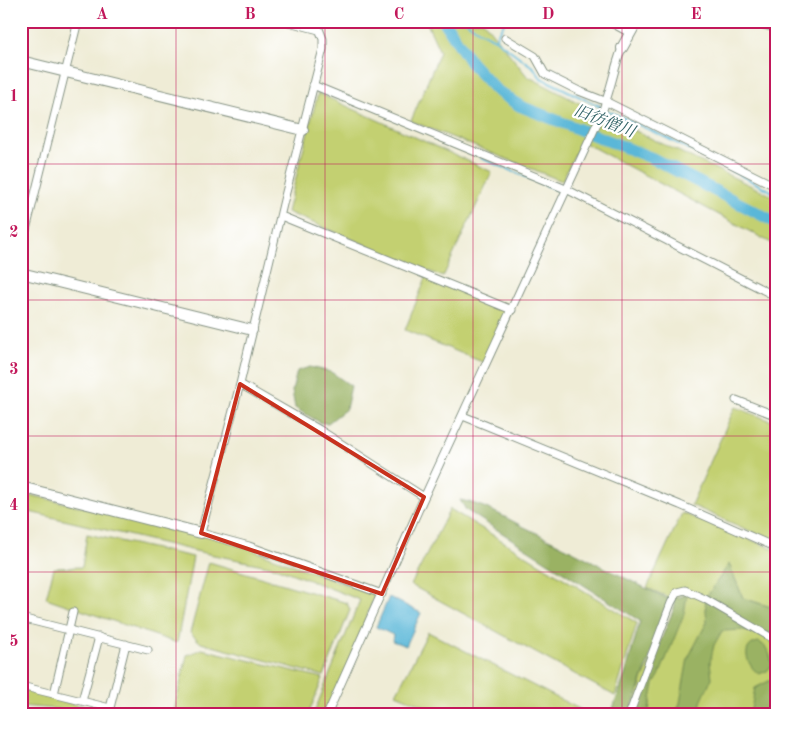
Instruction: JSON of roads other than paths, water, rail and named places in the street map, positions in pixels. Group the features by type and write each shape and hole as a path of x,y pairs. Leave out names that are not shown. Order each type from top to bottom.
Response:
{"highway":[{"path":"759,21 777,26"}],"street":[{"path":"21,250 78,21"},
{"path":"285,21 319,30"},
{"path":"201,533 303,130 312,85 323,49 323,39 316,21"},
{"path":"608,21 630,33"},
{"path":"327,715 424,498 568,190 607,102 616,63 622,48 637,21"},
{"path":"505,38 535,56 545,74 607,102 777,187"},
{"path":"21,61 303,130"},
{"path":"312,85 568,190 777,297"},
{"path":"281,216 512,310"},
{"path":"21,273 252,330"},
{"path":"240,384 320,430 424,498"},
{"path":"736,400 777,416"},
{"path":"463,416 680,505 777,548"},
{"path":"22,491 249,546 382,594"},
{"path":"629,715 671,603 677,592 685,590 706,599 777,641"},
{"path":"54,694 73,612"},
{"path":"21,618 148,650"},
{"path":"82,701 99,637"},
{"path":"21,686 110,708 126,644"}],"water":[{"path":"389,597 421,613 406,646 392,641 393,635 376,627"}],"waterway":[{"name":"旧彷僧川","path":"444,21 471,63 496,90 520,106 652,158 777,223"},
{"path":"465,21 495,39 534,68 541,78 601,107"},
{"path":"495,39 505,21"},
{"path":"606,110 663,136 777,194"},
{"path":"481,158 562,192"}]}
